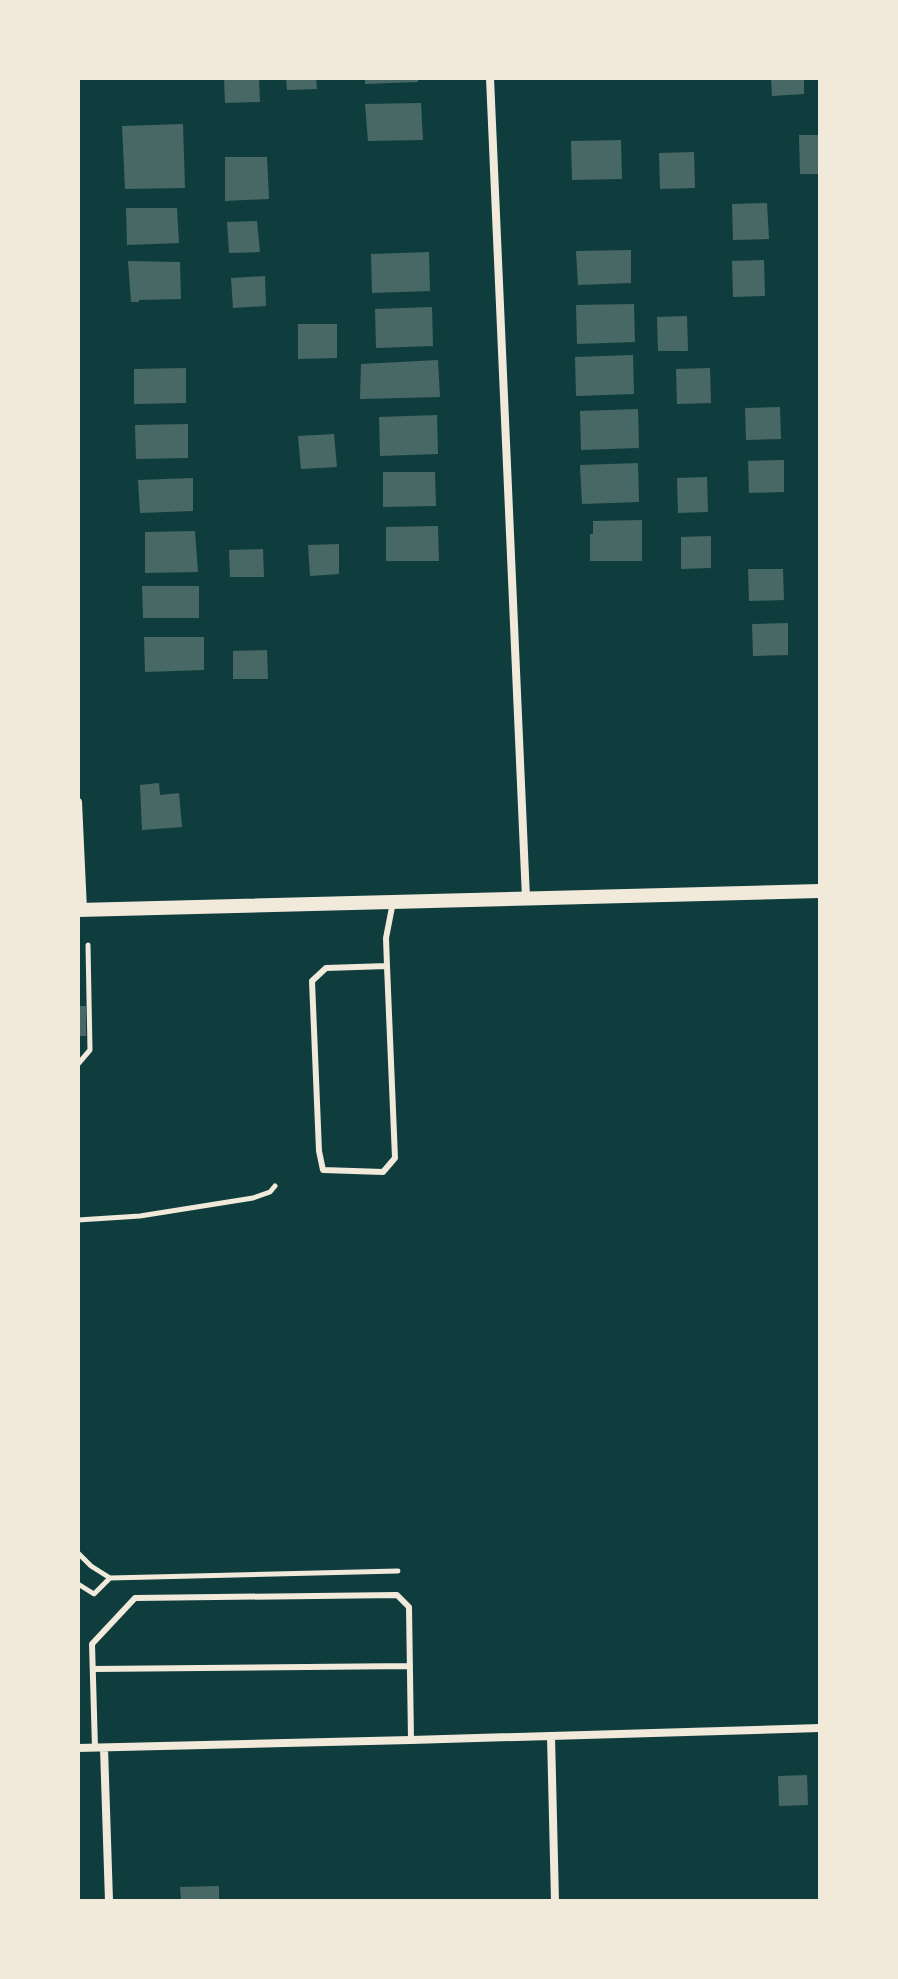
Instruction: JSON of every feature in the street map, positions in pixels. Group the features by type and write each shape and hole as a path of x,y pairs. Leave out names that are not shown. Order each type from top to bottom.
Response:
{"street":[{"path":"490,78 526,898"},
{"path":"78,802 80,910 820,891"},
{"path":"78,1748 820,1728"},
{"path":"551,1736 555,1901"},
{"path":"100,1748 109,1901"}],"lane":[{"path":"387,966 326,968 312,981 319,1151 323,1170 383,1172 395,1158 386,938 393,902"},
{"path":"100,1748 92,1644 135,1598 397,1595 409,1607 411,1740"},
{"path":"93,1669 410,1666"}],"path":[{"path":"78,1064 90,1050 88,945"},
{"path":"78,1220 140,1216 239,1201 270,1192 275,1186"},
{"path":"78,1553 110,1578 398,1571"},
{"path":"78,1584 94,1594 110,1578"}],"building":[{"path":"224,78 259,78 260,102 225,103"},
{"path":"286,78 316,78 317,89 287,90"},
{"path":"365,78 418,78 418,82 365,84"},
{"path":"771,78 804,78 804,94 772,96"},
{"path":"421,103 423,140 368,141 365,104"},
{"path":"183,124 185,188 125,189 122,126"},
{"path":"799,135 820,135 820,174 800,174"},
{"path":"621,140 622,179 572,180 571,141"},
{"path":"694,152 695,188 660,189 659,153"},
{"path":"225,157 267,157 269,199 225,201"},
{"path":"767,203 769,239 733,240 732,204"},
{"path":"126,208 177,208 179,243 127,245"},
{"path":"257,221 260,252 229,253 227,222"},
{"path":"631,250 631,283 578,285 576,251"},
{"path":"429,252 430,291 372,293 371,254"},
{"path":"764,260 765,296 733,297 732,261"},
{"path":"128,261 180,262 181,299 131,302"},
{"path":"265,276 266,306 233,308 231,278"},
{"path":"634,304 635,342 577,344 576,305"},
{"path":"432,307 433,346 376,348 375,309"},
{"path":"687,316 688,351 658,351 657,317"},
{"path":"298,324 337,324 337,358 298,359"},
{"path":"633,355 634,394 576,396 575,357"},
{"path":"438,360 440,397 360,399 361,364"},
{"path":"186,368 186,403 134,404 134,369"},
{"path":"710,368 711,403 677,404 676,369"},
{"path":"780,407 781,439 746,440 745,408"},
{"path":"638,409 639,448 581,450 580,411"},
{"path":"437,415 438,454 380,456 379,417"},
{"path":"188,424 188,458 136,459 135,425"},
{"path":"334,434 337,467 301,469 298,436"},
{"path":"784,460 784,492 749,493 748,461"},
{"path":"638,463 639,502 582,504 580,465"},
{"path":"383,472 435,472 436,506 383,507"},
{"path":"707,477 708,512 678,513 677,478"},
{"path":"193,478 193,511 140,513 138,480"},
{"path":"642,520 642,561 590,561 593,521"},
{"path":"438,526 439,561 386,561 386,527"},
{"path":"195,531 198,572 145,573 145,532"},
{"path":"711,536 711,568 681,569 681,537"},
{"path":"339,544 339,574 310,576 308,545"},
{"path":"263,549 264,577 230,577 229,550"},
{"path":"748,569 783,569 784,600 749,601"},
{"path":"142,586 199,586 199,618 143,618"},
{"path":"788,623 788,655 753,656 752,624"},
{"path":"144,637 204,637 204,670 145,672"},
{"path":"267,650 268,679 233,679 233,651"},
{"path":"159,783 160,795 179,793 182,827 142,830 140,785"},
{"path":"78,1006 86,1006 86,1036 78,1036"},
{"path":"807,1775 808,1805 779,1806 778,1776"},
{"path":"219,1886 219,1901 181,1901 180,1887"}]}
